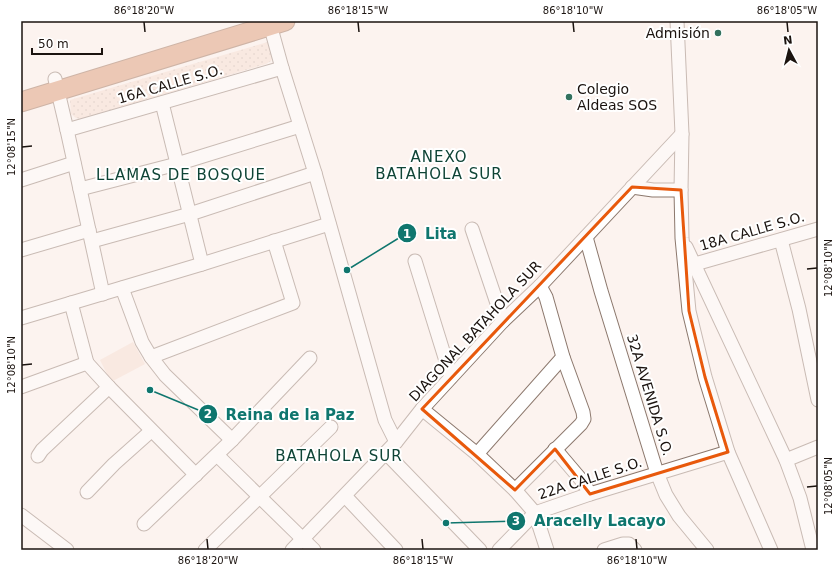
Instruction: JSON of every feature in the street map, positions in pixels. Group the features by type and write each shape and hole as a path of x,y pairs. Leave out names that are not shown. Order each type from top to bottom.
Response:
{"highway":[{"path":"21,102 56,84 251,21"},
{"path":"21,89 56,84 275,22"}],"street":[{"path":"677,21 682,134 682,238 689,310 705,377 728,452 771,550"},
{"path":"275,22 282,68 315,173 385,420 396,442"},
{"name":"16A CALLE S.O.","path":"67,130 282,68"},
{"path":"56,84 102,294"},
{"path":"162,103 202,264"},
{"path":"80,189 177,164 300,126"},
{"name":"DIAGONAL BATAHOLA SUR","path":"292,550 386,453 422,409 503,320 540,286 682,134"},
{"path":"21,180 74,163"},
{"path":"21,250 190,214 315,173"},
{"path":"632,187 653,190 681,190"},
{"path":"21,318 329,224"},
{"path":"472,229 503,320"},
{"name":"18A CALLE S.O.","path":"695,264 818,229"},
{"name":"32A AVENIDA S.O.","path":"586,237 603,299 657,473 666,495 679,516 707,550"},
{"path":"682,238 786,460 800,498 813,550"},
{"path":"782,240 799,309 818,400"},
{"path":"151,357 292,303 274,241"},
{"path":"415,261 451,377"},
{"path":"515,490 584,419 583,412 563,357 546,297 540,286"},
{"path":"122,288 142,342 151,357 165,375 232,440"},
{"path":"71,303 87,363 151,431 196,475"},
{"path":"477,454 563,357"},
{"path":"144,524 232,440 310,358"},
{"path":"21,387 87,363"},
{"path":"38,456 42,450 109,387"},
{"path":"422,409 477,454 515,490 535,513 547,550"},
{"path":"205,550 331,427"},
{"path":"87,492 114,464 151,431"},
{"path":"786,460 818,447"},
{"path":"555,449 583,482 590,494"},
{"name":"22A CALLE S.O.","path":"499,550 535,513 590,494 728,452"},
{"path":"386,453 480,550"},
{"path":"217,455 314,550"},
{"path":"345,496 396,550"},
{"path":"21,515 67,550"},
{"path":"604,550 623,544 629,544 635,550"}],"highlighted area":[{"path":"632,187 681,190 689,311 705,377 728,452 590,494 555,449 515,490 422,409"}],"shaded area":[{"path":"268,42 273,55 271,61 266,64 80,119 71,114 70,100"},
{"path":"133,342 145,364 111,382 100,360"}],"place":[{"name":"Admisión","path":"718,33"},
{"name":"Colegio Aldeas SOS","path":"569,97"},
{"name":"Lita","path":"347,270"},
{"name":"Reina de la Paz","path":"150,390"},
{"name":"Aracelly Lacayo","path":"446,523"}],"district":[{"name":"ANEXO BATAHOLA SUR","path":"439,166"},
{"name":"LLAMAS DE BOSQUE","path":"181,175"},
{"name":"BATAHOLA SUR","path":"339,456"}]}
